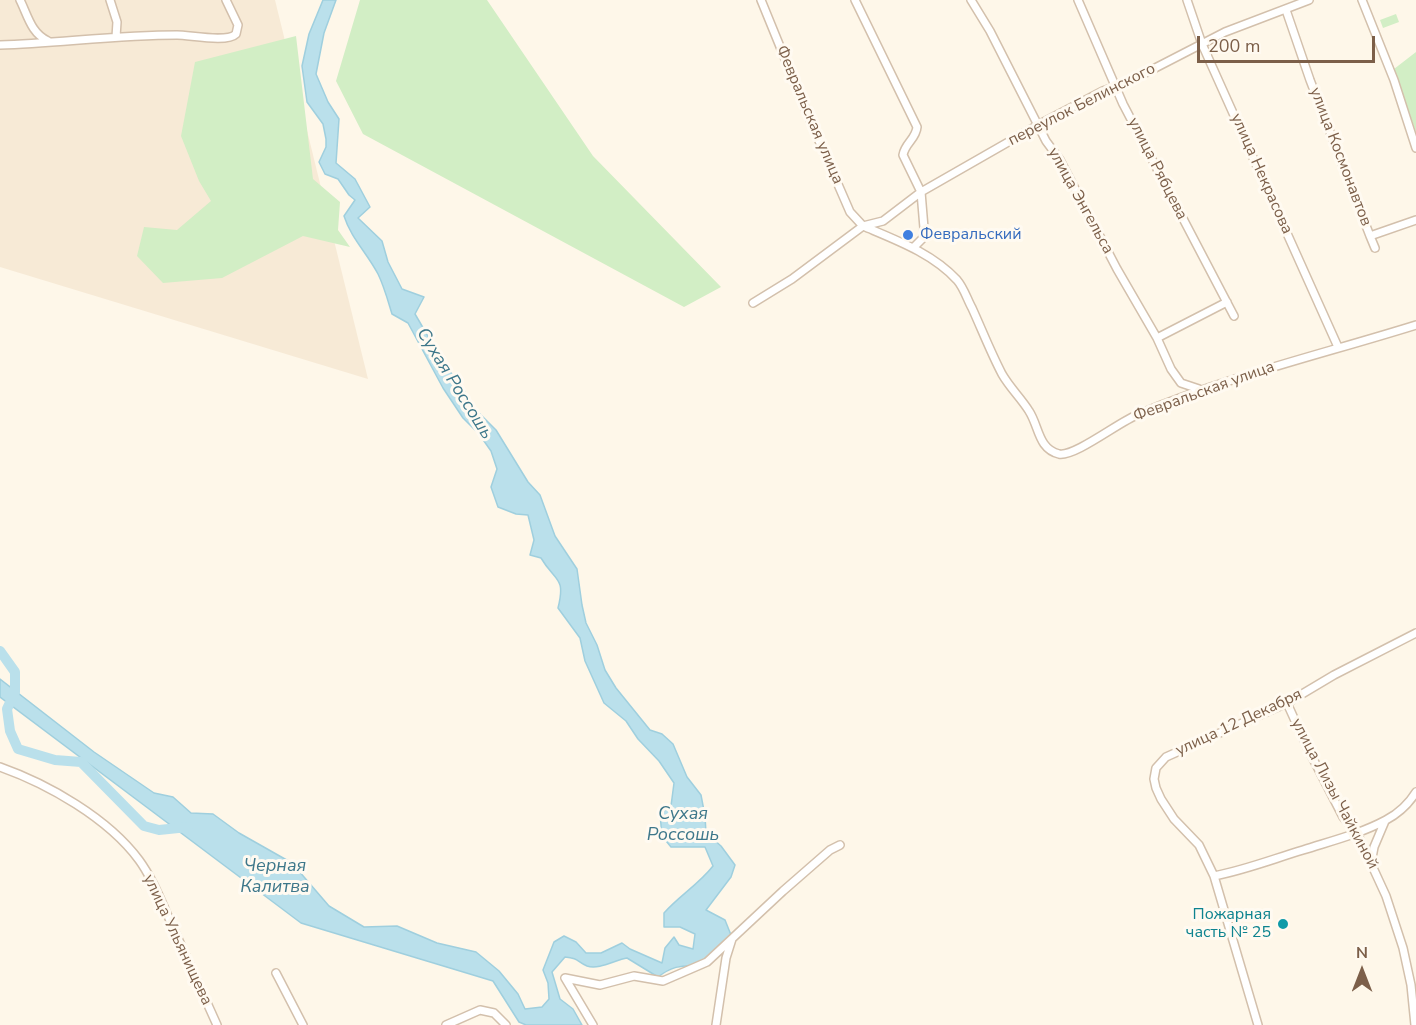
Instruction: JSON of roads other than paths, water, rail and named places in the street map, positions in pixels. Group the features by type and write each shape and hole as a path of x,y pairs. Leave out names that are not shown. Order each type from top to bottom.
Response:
{"street":[{"path":"20,0 32,26 39,36 48,41"},
{"path":"110,0 117,22 116,37"},
{"path":"0,45 178,35 227,39 236,34 238,26 226,0"},
{"name":"Февральская улица","path":"761,0 850,212 863,226 913,248 957,281 1002,374 1030,412 1040,439 1052,451 1069,454 1137,415 1201,390 1416,325"},
{"path":"855,0 917,127 916,134 904,148 903,155 921,192 923,238 913,248"},
{"name":"улица Энгельса","path":"971,0 990,31 1046,141 1060,160 1171,369 1181,383 1201,390"},
{"name":"улица Рябцева","path":"1077,0 1116,88 1234,315"},
{"name":"улица Некрасова","path":"1187,0 1202,44 1338,347"},
{"name":"переулок Белинского","path":"863,226 883,221 921,192 1038,125 1103,91 1116,88 1225,32 1309,0"},
{"path":"1362,0 1394,80 1416,148"},
{"name":"улица Космонавтов","path":"1286,10 1310,80 1375,248"},
{"path":"20,44 28,38 32,26"},
{"name":"улица Космонавтов","path":"1370,236 1416,220"},
{"path":"753,303 792,279 863,226"},
{"path":"1156,338 1227,302"},
{"name":"улица 12 Декабря","path":"1258,1025 1214,876 1198,845 1174,819 1161,799 1154,780 1155,768 1166,757 1287,703 1334,675 1416,633"},
{"name":"улица Лизы Чайкиной","path":"1287,703 1343,817 1357,833 1386,896 1403,948 1411,985 1415,1025"},
{"name":"улица Ульянищева","path":"0,767 63,796 99,820 138,859 152,882 217,1025"},
{"path":"1214,876 1246,869 1357,833 1385,821 1414,801 1416,792"},
{"path":"1371,863 1374,847 1385,821"},
{"path":"593,1025 565,978 600,985 634,976 663,981 707,962 830,850 840,845"},
{"path":"716,1025 726,958 733,937"},
{"path":"276,973 303,1025"},
{"path":"446,1025 480,1010 494,1012 506,1025"}],"water":[{"name":"Сухая Россошь","path":"323,0 336,0 324,33 316,74 328,102 339,119 336,163 355,179 370,207 358,218 382,241 388,262 402,289 424,297 415,314 446,367 463,387 469,403 496,430 528,482 540,495 555,536 577,569 586,623 597,645 605,670 616,688 650,730 662,734 673,744 687,777 701,795 706,833 721,846 735,865 731,877 706,910 725,920 731,935 697,966 676,967 658,977 627,958 592,967 573,958 565,957 552,972 560,999 573,1009 582,1025 526,1025 519,1022 493,981 301,923 0,697 0,679 94,752 154,793 173,797 191,813 213,814 239,833 292,863 329,906 364,927 397,926 437,943 476,952 499,971 518,994 525,1009 542,1007 549,999 548,983 543,970 554,942 564,936 576,942 586,953 601,953 622,943 662,963 665,948 674,937 679,945 693,949 695,934 680,927 664,927 664,913 713,866 705,847 671,847 662,836 660,814 671,806 674,783 626,721 604,703 585,661 580,638 558,608 561,590 558,580 541,558 530,555 534,540 528,515 516,514 498,507 491,487 497,469 491,451 479,434 463,418 443,388 408,323 392,314 378,274 344,216 355,200 338,179 325,174 319,162 326,147 326,139 323,124 307,102 302,66 309,34"}],"waterway":[{"path":"0,651 15,672 15,692 7,709 10,731 18,749 55,760 81,762 144,826 159,830 188,827"}],"place":[{"name":"Февральский","path":"908,235"},
{"name":"Пожарная часть № 25","path":"1283,924"}],"water label":[{"name":"Черная Калитва","path":"275,877"}]}
